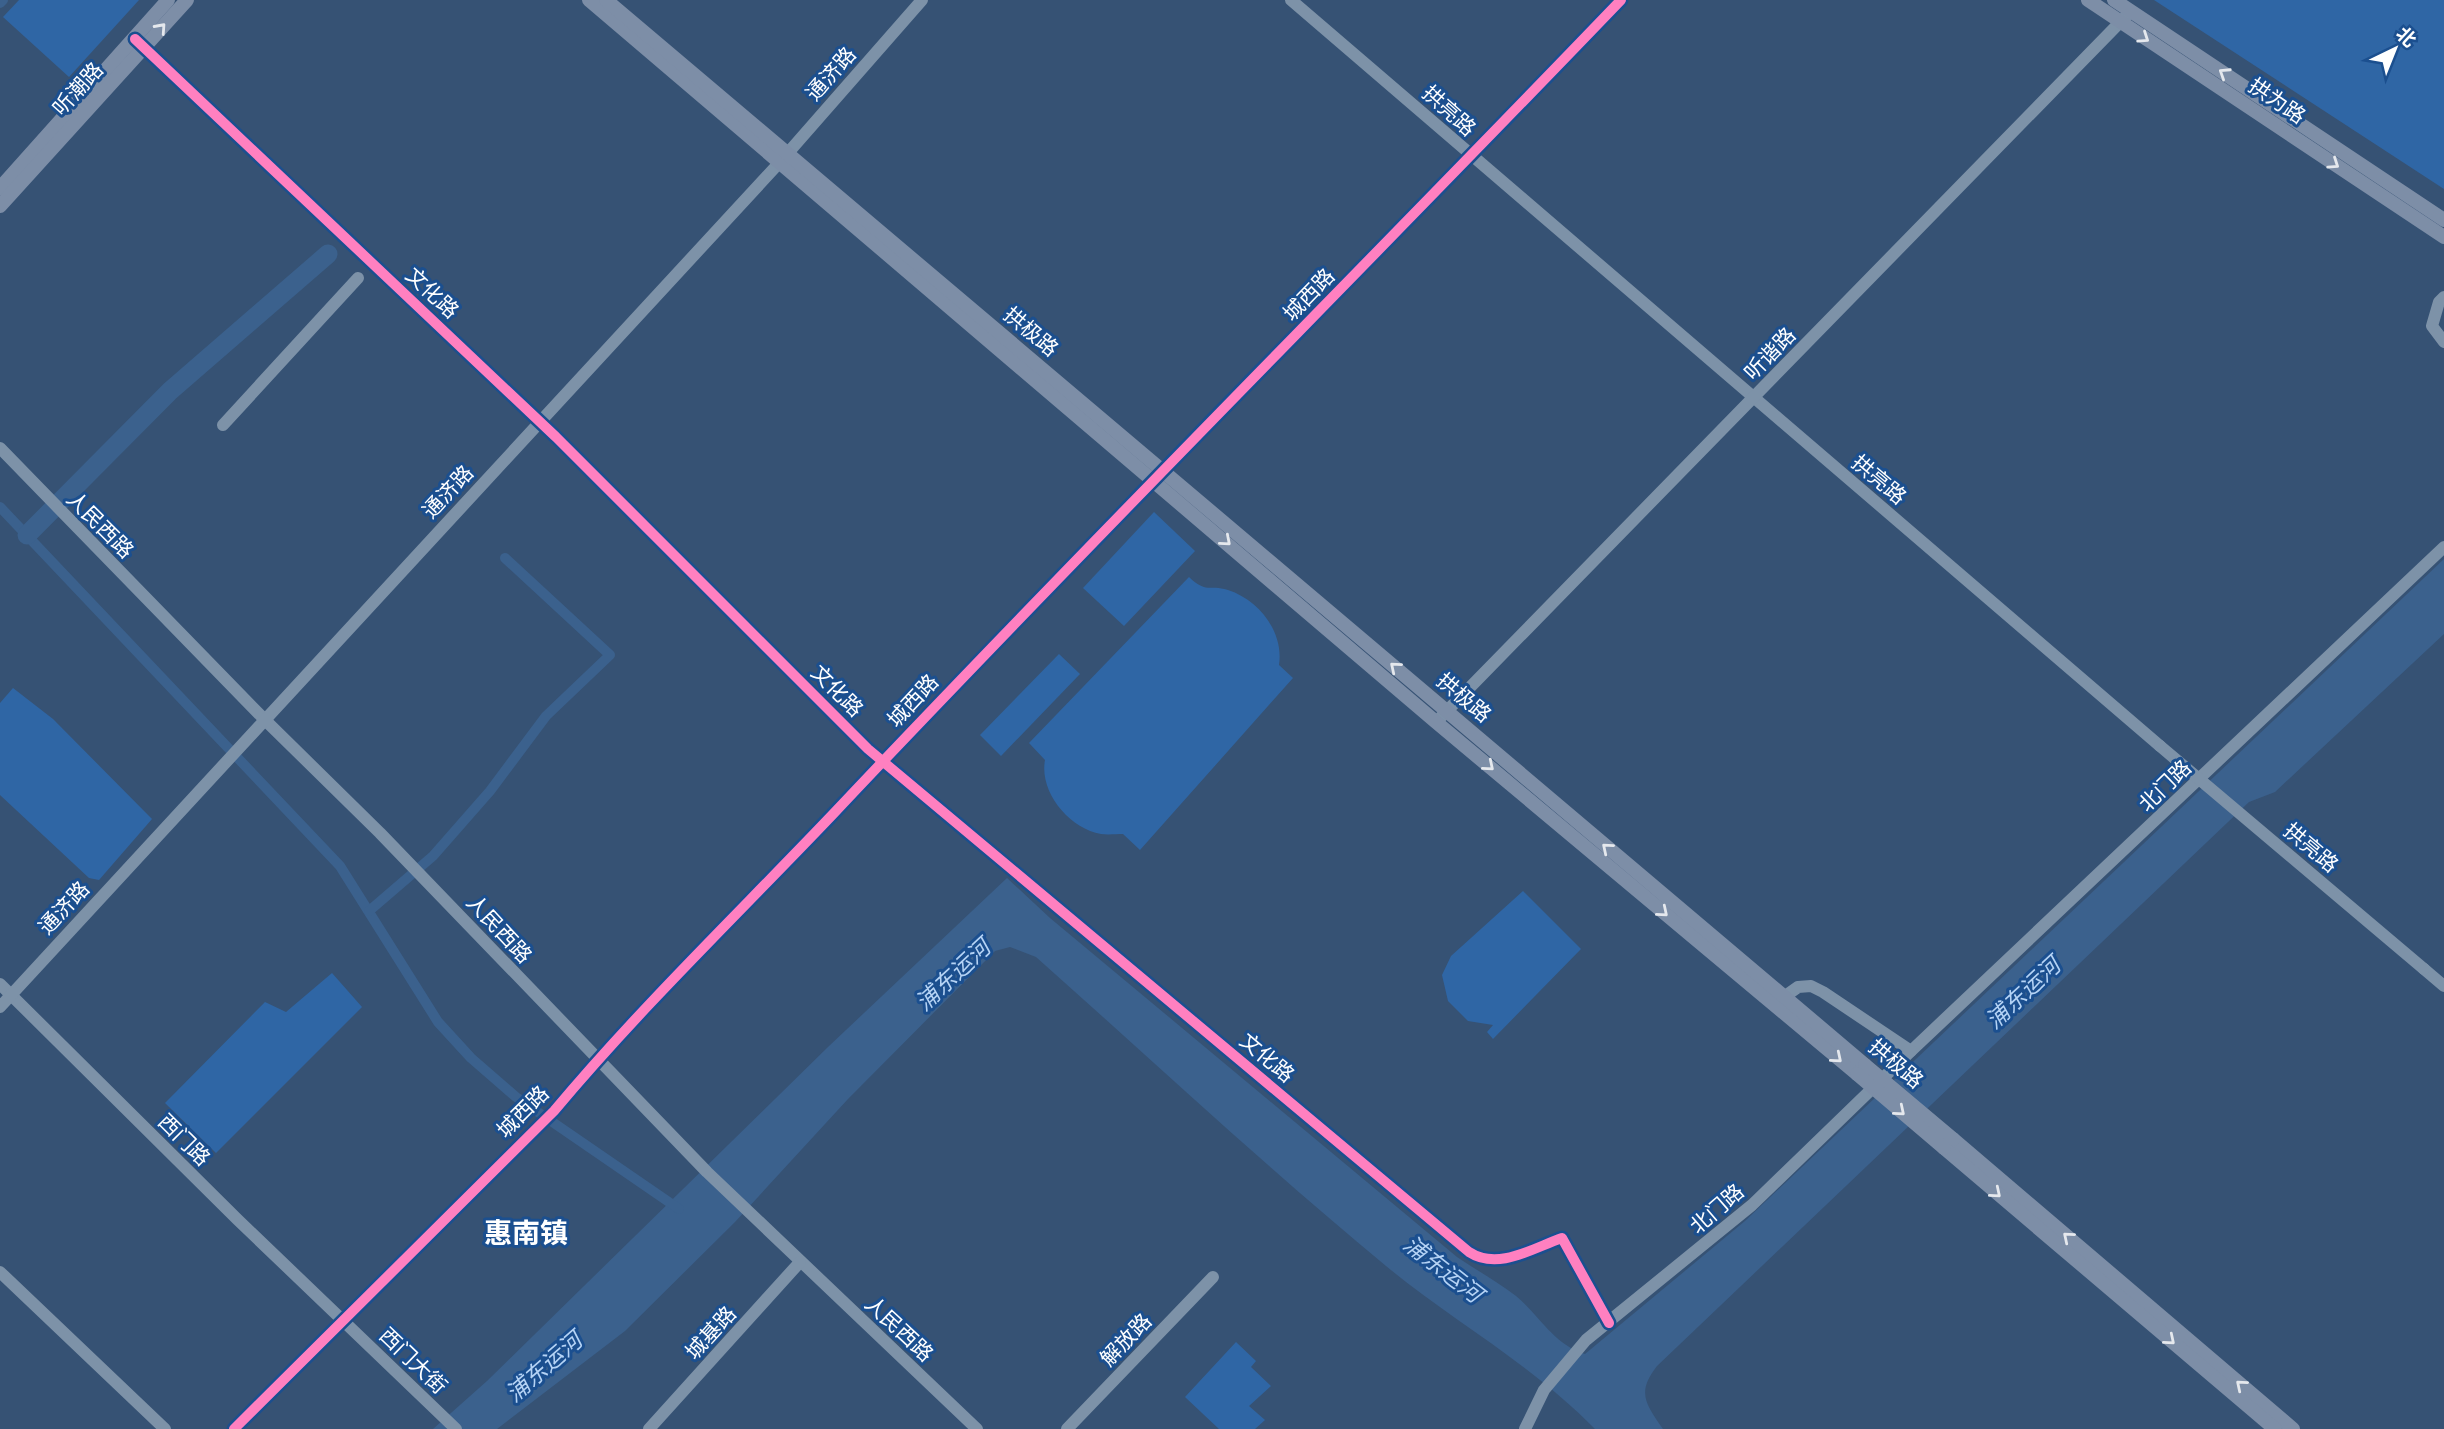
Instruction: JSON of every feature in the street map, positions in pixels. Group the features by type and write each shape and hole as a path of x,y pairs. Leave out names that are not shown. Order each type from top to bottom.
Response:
{"main road":[{"name":"听潮路","path":"0,206 139,43 168,0"},
{"name":"听潮路","path":"0,188 139,43 187,0"},
{"name":"拱极路","path":"589,0 783,158 1159,476 1447,711 1784,997 1861,1070"},
{"name":"拱极路","path":"606,0 783,158"},
{"name":"拱为路","path":"2088,0 2126,17 2444,220"},
{"name":"拱为路","path":"2114,0 2126,17 2444,237"},
{"name":"拱极路","path":"1159,476 1436,722 2293,1429"},
{"name":"拱极路","path":"1948,1143 2274,1429"}],"street":[{"name":"通济路","path":"0,1007 783,158 922,0"},
{"name":"拱亮路","path":"1292,0 1367,62 1471,156 1753,399 2444,986"},
{"name":"城西路","path":"234,1429 554,1111 597,1060 994,642 1621,0"},
{"name":"听谐路","path":"1436,722 2126,17"},
{"name":"文化路","path":"139,43 540,421 883,761 1469,1252 1488,1260 1503,1259 1562,1238 1609,1323"},
{"path":"223,425 358,278"},
{"path":"2444,297 2439,302 2432,326 2444,342"},
{"name":"人民西路","path":"0,448 264,719 391,844 707,1171 976,1429"},
{"name":"北门路","path":"1525,1429 1544,1390 1582,1345 1752,1205 2444,547"},
{"name":"西门路","path":"0,984 343,1321"},
{"path":"1784,997 1798,986 1816,988 1911,1051"},
{"name":"城基路","path":"649,1429 800,1262"},
{"path":"0,1272 166,1429"},
{"name":"解放路","path":"1068,1429 1213,1278"},
{"name":"西门大街","path":"343,1321 456,1429"}],"shaded area":[{"path":"19,0 139,0 69,77 3,17"},
{"path":"2154,0 2444,0 2444,189"},
{"path":"1154,512 1195,551 1124,626 1083,588"},
{"path":"1189,577 1204,587 1221,588 1239,595 1259,609 1278,641 1279,665 1293,678 1140,850 1123,834 1104,834 1089,830 1068,816 1059,807 1047,784 1045,760 1029,743"},
{"path":"1059,654 1080,674 1001,756 980,735"},
{"path":"13,688 53,719 152,819 99,880 89,878 0,795 0,703"},
{"path":"1523,891 1581,949 1493,1039 1487,1032 1493,1025 1468,1021 1448,1001 1442,975 1451,956"},
{"path":"332,973 362,1007 216,1153 165,1103 265,1002 286,1012"},
{"path":"1236,1342 1256,1361 1251,1367 1271,1386 1249,1406 1265,1420 1255,1429 1219,1429 1185,1397"}],"water":[{"name":"浦东运河","path":"2444,559 2444,634 2275,792 2249,802 1657,1366 1645,1391 1648,1405 1663,1429 1595,1429 1546,1384 1412,1286 1341,1229 1036,957 1010,947 995,951 848,1099 735,1222 625,1331 497,1429 433,1429 487,1381 828,1047 1007,878 1050,918 1457,1257 1516,1296 1564,1344 1585,1354 1745,1221"}],"waterway":[{"path":"0,3 3,0"},
{"path":"27,535 170,391 328,254"},
{"path":"0,507 340,866 438,1022 471,1058 516,1097 679,1209"},
{"path":"369,911 433,856 490,791 546,716 610,655 505,558"}],"cycle path":[{"path":"234,1429 554,1111 692,959 1621,0"},
{"path":"135,39 556,437 868,749 1469,1252 1480,1257 1504,1259 1562,1238 1609,1323"}],"district":[{"name":"惠南镇","path":"526,1233"}]}
